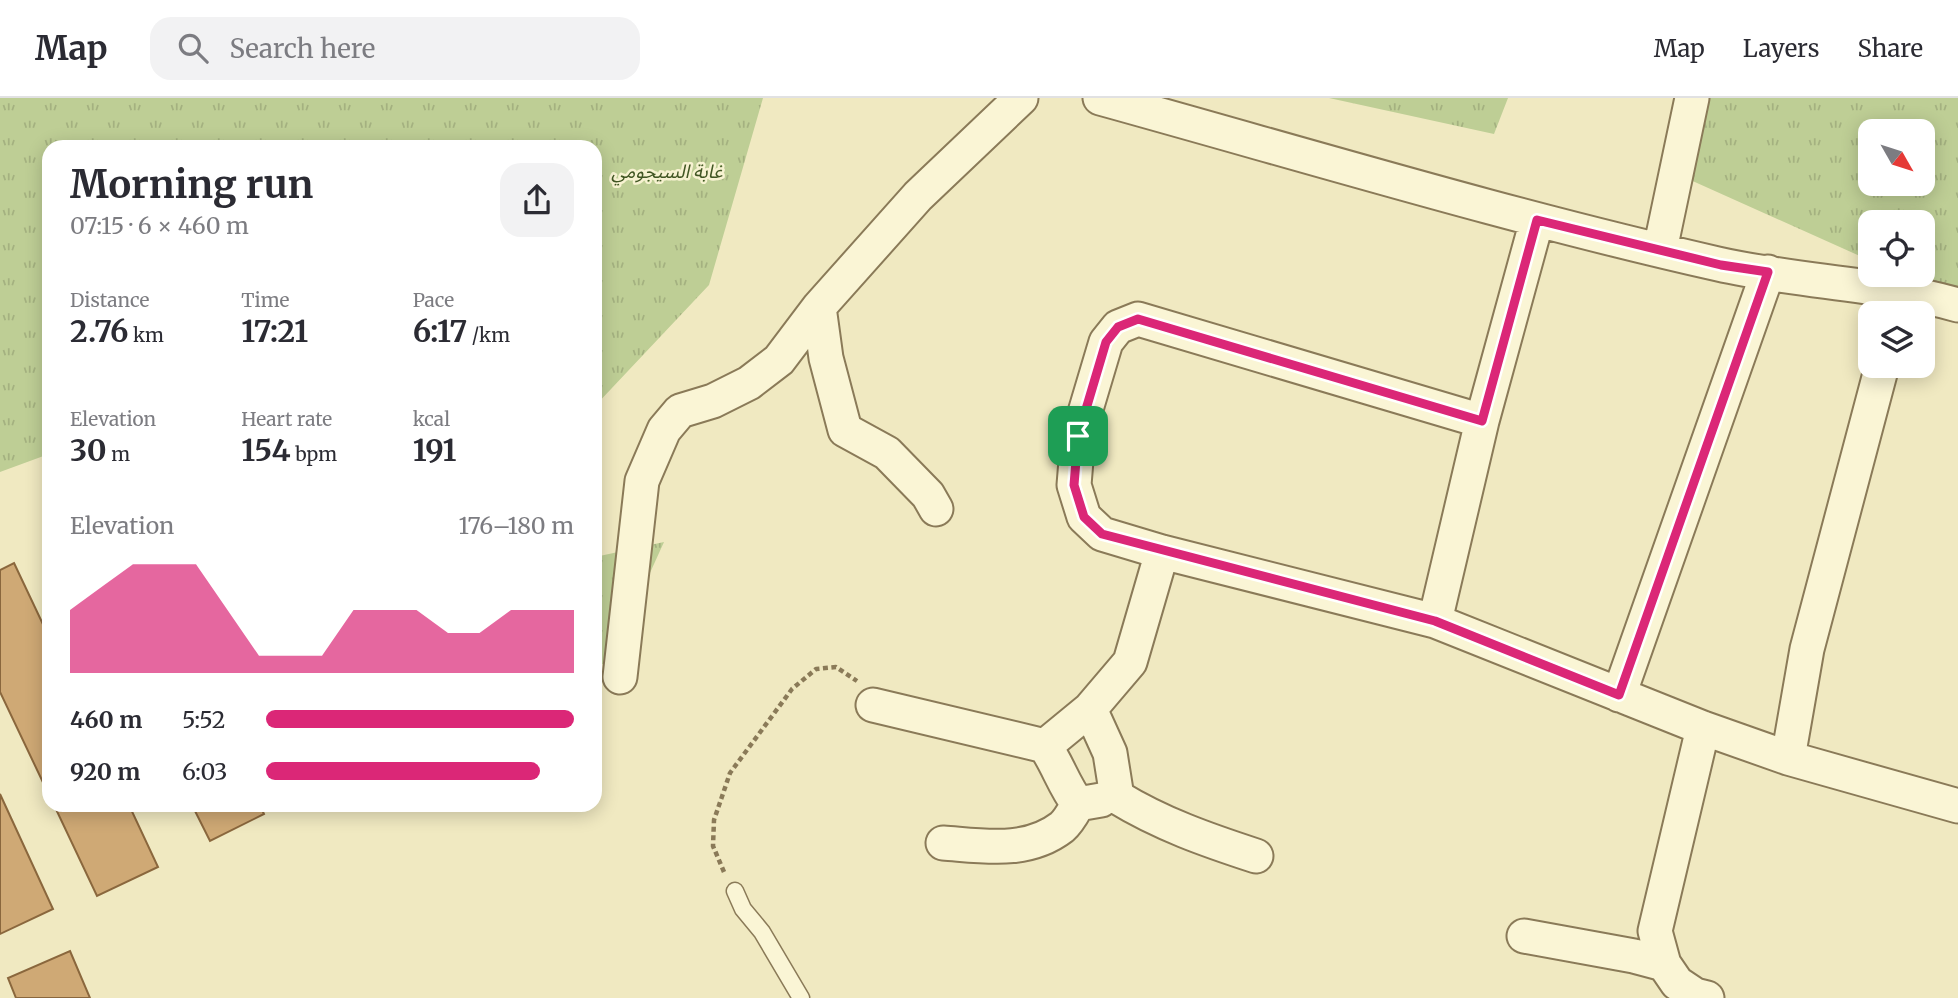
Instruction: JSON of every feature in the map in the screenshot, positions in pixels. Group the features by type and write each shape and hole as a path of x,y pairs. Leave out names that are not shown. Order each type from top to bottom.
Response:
{"street":[{"path":"620,677 642,481 664,430 680,411 713,401 749,383 779,360 819,307 918,196 1021,98"},
{"path":"1100,98 1537,220 1721,265 1768,272 1891,301"},
{"path":"1660,250 1692,98"},
{"path":"1435,621 1482,421 1537,220"},
{"path":"1619,695 1768,272"},
{"path":"1935,304 1958,305"},
{"path":"819,307 826,358 845,429 887,453 928,495 936,509"},
{"path":"1482,421 1138,319 1118,327 1106,342 1078,436 1074,485 1084,517 1102,534 1162,552 1435,621 1703,728 1788,758 1958,806"},
{"path":"1788,758 1807,649 1879,378"},
{"path":"1045,746 1090,709 1130,662 1162,552"},
{"path":"873,705 1045,746 1054,759 1065,787 1078,804"},
{"path":"1090,709 1110,753 1117,797"},
{"path":"1703,728 1655,931 1664,964 1677,984 1695,995 1707,998"},
{"path":"943,843 1006,846 1040,840 1064,825 1078,804 1117,797 1174,828 1256,856"},
{"path":"1524,936 1664,964"}],"lane":[{"path":"734,891 801,998"}],"path":[{"path":"734,891 713,846 714,820 730,773 792,689 816,669 836,667 852,676 862,686 873,705"}],"green space":[{"name":"غابة السيجومي","path":"0,98 763,98 709,285 602,399 602,140 42,140 42,457 0,472"},
{"path":"1329,98 1508,98 1494,134"},
{"path":"1694,98 1958,98 1958,301 1927,287 1935,287 1935,210 1858,210 1858,255 1677,174"},
{"path":"664,542 610,661 602,664 602,555"}],"building":[{"path":"14,563 42,622 42,780 0,692 0,570"},
{"path":"0,794 53,909 0,934"},
{"path":"57,812 132,812 158,867 97,896"},
{"path":"196,812 263,812 264,814 210,841"},
{"path":"70,951 90,998 16,998 8,978"}],"route":[{"path":"1537,220 1721,265 1768,272 1619,695 1435,621 1162,552 1102,534 1084,517 1074,485 1078,436 1106,342 1118,327 1138,319 1482,421 1537,220"}]}
